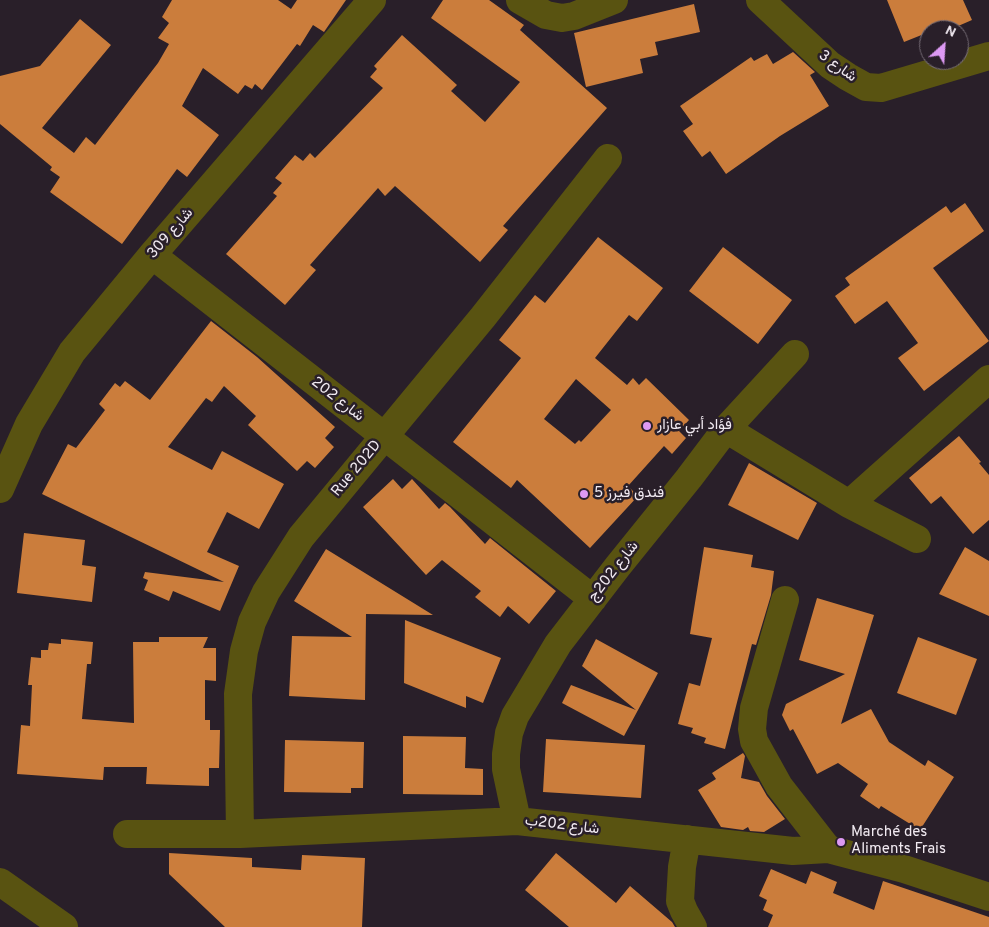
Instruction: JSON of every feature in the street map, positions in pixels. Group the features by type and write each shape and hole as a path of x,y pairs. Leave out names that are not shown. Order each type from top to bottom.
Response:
{"street":[{"name":"شارع 309","path":"0,488 29,424 72,352 152,255 372,0"},
{"path":"520,0 546,15 562,18 574,16 614,0"},
{"name":"شارع 3","path":"760,0 830,65 866,87 881,88 989,56"},
{"name":"Rue 202D","path":"240,834 238,694 244,651 252,622 266,592 301,537 483,317 608,158"},
{"name":"شارع 202","path":"152,255 593,598"},
{"name":"شارع 202ج","path":"517,821 506,769 508,733 515,716 558,644 593,598 690,478 726,429 795,354"},
{"path":"849,504 989,379"},
{"path":"726,429 849,504 916,539"},
{"path":"785,600 754,708 752,729 754,741 779,786 828,850"},
{"name":"شارع 202ب","path":"127,834 240,834 517,821 793,851 828,850 904,869 989,897"},
{"path":"687,839 680,901 692,927"},
{"path":"0,882 64,927"}],"building":[{"path":"172,0 278,0 291,9 297,0 346,0 324,32 313,25 300,46 297,44 262,90 255,84 252,89 245,85 238,94 203,68 182,106 219,135 187,177 177,169 122,244 50,192 60,177 50,170 52,167 0,124 0,76 40,66 80,19 111,45 42,128 74,153 86,137 95,145 158,63 169,44 158,38 169,23 162,17"},
{"path":"443,0 489,0 524,25 520,30 607,108 503,226 508,230 480,262 395,186 385,196 378,188 310,265 316,270 285,305 226,254 277,196 273,193 282,183 275,178 295,155 303,161 310,153 315,158 383,88 370,77 377,69 374,66 402,35 457,85 451,91 485,122 520,82 431,18"},
{"path":"887,0 963,0 972,20 919,20 919,36 904,42"},
{"path":"694,4 700,32 655,42 658,55 640,59 643,73 586,87 574,33"},
{"path":"793,52 815,72 810,75 829,106 780,136 726,174 710,151 702,157 683,131 693,124 680,106 751,57 754,61 767,54 773,64"},
{"path":"965,203 984,231 933,268 989,341 924,391 898,358 918,343 887,301 855,324 835,296 850,285 845,278 946,206 951,213"},
{"path":"598,237 663,288 637,321 629,315 595,358 627,385 633,378 639,385 646,378 689,420 679,431 686,438 672,454 664,446 628,486 638,496 590,548 517,480 511,488 453,442 521,358 499,340 535,295 545,303","holes":["576,379 611,410 581,442 579,440 575,444 544,419"]},
{"path":"723,247 792,300 758,344 689,291"},
{"path":"211,321 257,357 335,427 325,438 334,447 315,468 307,461 297,471 248,425 256,416 224,386 212,402 206,398 168,447 212,470 222,451 284,484 259,529 227,512 207,552 239,566 220,611 173,591 169,601 144,590 148,580 143,578 145,572 224,582 42,494 68,444 76,448 105,410 99,404 115,383 120,387 125,381 150,400"},
{"path":"959,436 981,462 979,463 989,475 989,520 973,534 941,496 931,504 909,478"},
{"path":"749,463 817,503 798,540 728,505"},
{"path":"393,479 402,489 412,479 439,509 445,503 485,544 490,538 556,591 529,624 508,606 500,617 475,597 481,591 442,560 426,575 363,507"},
{"path":"24,533 85,540 82,565 96,567 92,602 17,593"},
{"path":"704,547 753,555 751,567 774,571 771,595 756,645 752,644 725,749 704,743 706,738 691,733 693,728 678,724 689,683 700,686 712,638 690,634"},
{"path":"965,547 989,561 989,616 939,594"},
{"path":"326,549 433,615 366,614 365,700 289,696 292,636 352,637 294,601"},
{"path":"817,598 874,615 841,724 871,709 889,742 925,766 928,760 954,777 920,830 881,806 879,809 860,796 868,784 838,763 817,774 793,729 790,731 782,715 786,704 845,674 799,660"},
{"path":"405,620 501,658 483,703 466,696 466,708 404,683"},
{"path":"159,637 208,637 203,648 216,648 216,681 205,680 205,720 210,720 210,730 220,730 219,768 209,768 209,786 146,784 147,767 104,767 103,780 17,774 21,725 30,726 32,685 28,685 31,657 41,658 41,650 48,650 49,643 61,644 61,639 93,642 91,664 87,664 82,719 134,723 133,642 159,642"},
{"path":"918,637 977,659 956,715 897,693"},
{"path":"596,639 658,673 624,736 562,703 571,685 636,710 582,666"},
{"path":"403,736 466,737 465,768 483,769 483,795 403,794"},
{"path":"546,739 645,745 641,798 543,792"},
{"path":"285,740 364,742 363,788 351,788 351,793 284,792"},
{"path":"743,753 745,756 741,778 759,782 767,796 785,819 764,832 750,831 748,827 743,830 721,827 698,790 716,779 712,773"},
{"path":"169,853 252,858 252,867 301,870 302,855 365,858 362,927 225,927 169,874"},
{"path":"556,853 616,903 630,886 672,922 675,927 569,927 525,890"},
{"path":"771,869 806,884 811,871 837,882 833,893 874,910 883,881 989,917 989,927 768,927 773,915 763,910 767,900 759,896"}],"place":[{"name":"فؤاد أبي عازار","path":"647,426"},
{"name":"فندق فيرز 5","path":"584,494"},
{"name":"Marché des Aliments Frais","path":"841,842"}]}
